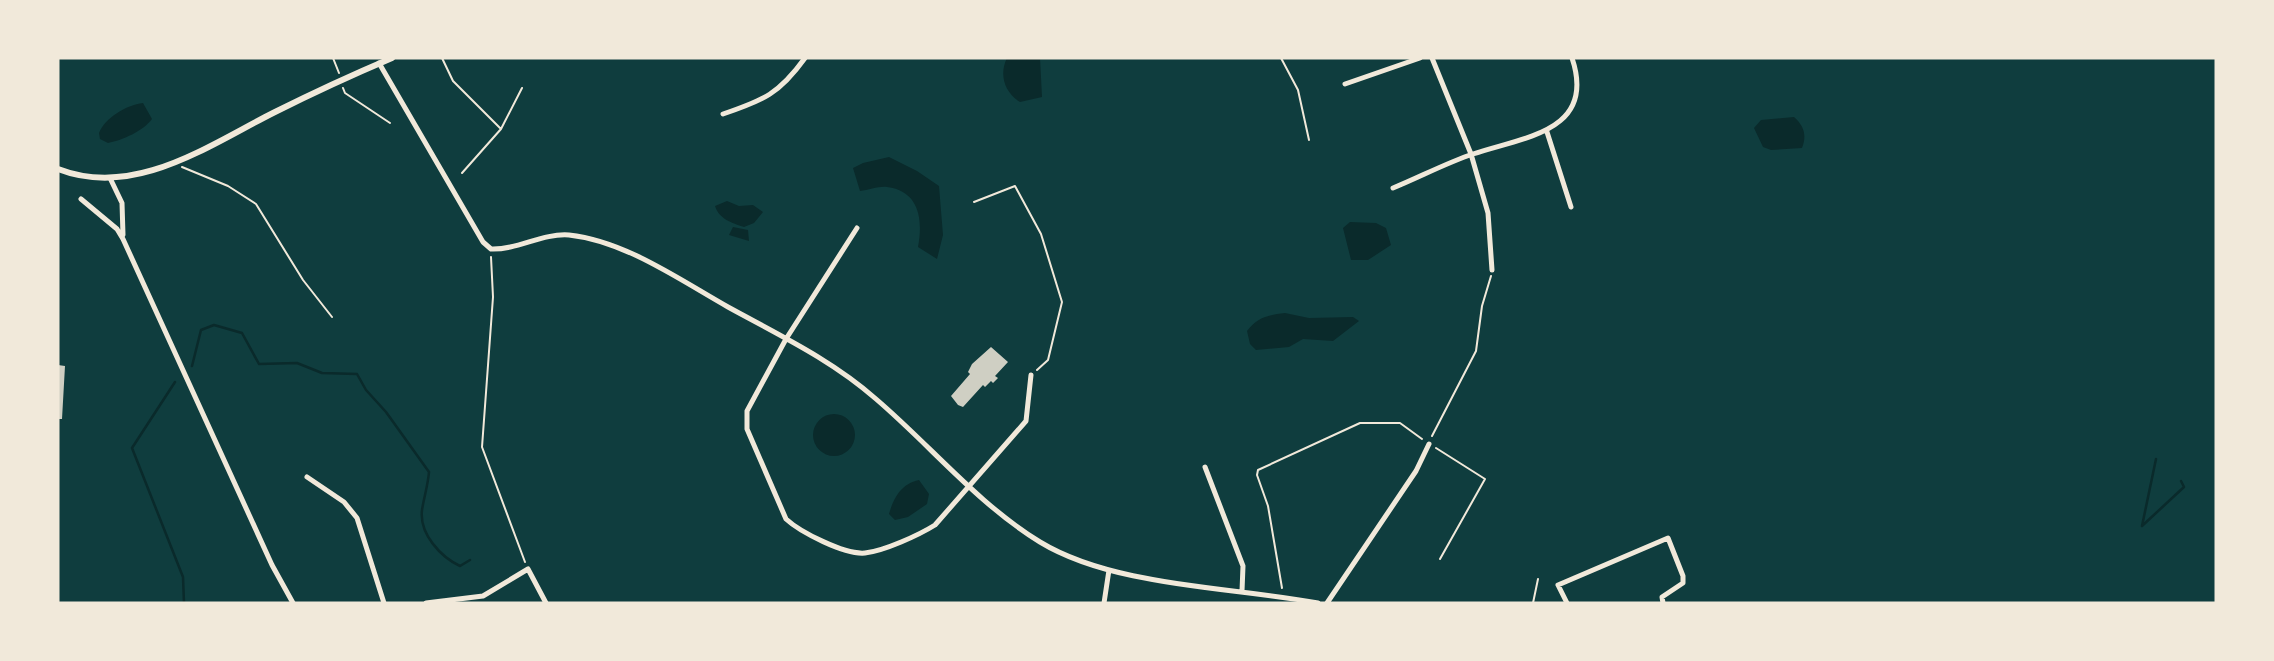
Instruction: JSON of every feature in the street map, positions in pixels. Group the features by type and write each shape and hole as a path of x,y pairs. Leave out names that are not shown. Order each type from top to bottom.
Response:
{"street":[{"path":"58,169 78,175 110,178 147,172 176,161 340,79 392,58"},
{"path":"723,114 766,99 790,78 805,58"},
{"path":"1345,84 1420,58"},
{"path":"1432,58 1471,155 1488,213 1492,270"},
{"path":"1393,188 1471,155 1547,132 1564,116 1577,96 1578,74 1572,58"},
{"path":"379,63 483,242 491,249 541,237 569,235 606,245 679,280 818,356 875,398 970,488 1040,541 1070,557 1109,570 1318,603"},
{"path":"1547,132 1571,207"},
{"path":"110,178 122,203 123,239"},
{"path":"82,199 117,229 123,239 272,565 293,603"},
{"path":"857,228 786,339 747,411 747,429 786,519 797,529 849,551 865,553 921,533 935,525 1026,421 1031,375"},
{"path":"1327,603 1416,471 1429,444"},
{"path":"1205,467 1244,566 1242,591"},
{"path":"307,477 344,502 357,518 384,603"},
{"path":"1567,603 1558,585 1668,538 1683,576 1683,583 1662,597 1663,603"},
{"path":"426,603 483,596 528,569 546,603"},
{"path":"1104,603 1109,570"},
{"path":"483,596 487,603"}],"path":[{"path":"332,58 345,93 390,123"},
{"path":"442,58 453,81 501,129"},
{"path":"1281,58 1298,90 1310,140"},
{"path":"462,173 501,129 522,88"},
{"path":"176,161 186,170 228,186 256,204 303,280 332,317"},
{"path":"974,202 1015,186 1041,234 1062,302 1048,360 1031,375"},
{"path":"491,249 492,297 482,447 528,569"},
{"path":"1429,444 1476,351 1482,306 1492,270"},
{"path":"1283,597 1268,506 1256,475 1258,470 1360,423 1400,423 1485,479 1440,559"},
{"path":"1533,603 1538,579"}],"water":[{"path":"1007,58 1040,58 1042,97 1020,102 1010,93 1003,76"},
{"path":"143,103 152,119 143,127 114,142 108,143 100,139 102,127 111,117 130,106"},
{"path":"1794,117 1804,131 1802,148 1771,150 1763,147 1754,128 1761,120"},
{"path":"889,157 939,186 943,235 937,259 918,247 920,227 917,209 906,194 887,187 860,191 853,168"},
{"path":"727,201 739,206 753,205 763,212 754,223 744,227 726,220 717,210 715,206"},
{"path":"1350,222 1376,223 1386,228 1391,245 1368,260 1351,260 1343,228"},
{"path":"733,227 748,230 749,241 729,235"},
{"path":"1285,313 1309,318 1353,317 1359,321 1333,341 1303,339 1289,347 1256,350 1250,344 1247,331 1264,318"},
{"path":"834,414 849,420 855,435 849,450 834,456 819,450 813,435 819,420"},
{"path":"919,480 929,494 927,504 908,517 895,520 889,514 896,497 907,485"}],"building":[{"path":"991,347 1008,362 995,376 998,378 993,383 991,381 985,387 983,385 963,407 958,405 951,396 970,374 968,372 972,364"},
{"path":"58,365 65,366 62,419 58,419"}],"waterway":[{"path":"192,366 201,330 214,325 242,333 259,364 297,363 322,373 357,374 366,390 386,412 429,472 422,510 428,536 439,551 453,562 460,566 470,560"},
{"path":"175,382 132,448 183,577 184,603"},
{"path":"2156,459 2142,526 2184,487 2181,481"}]}
